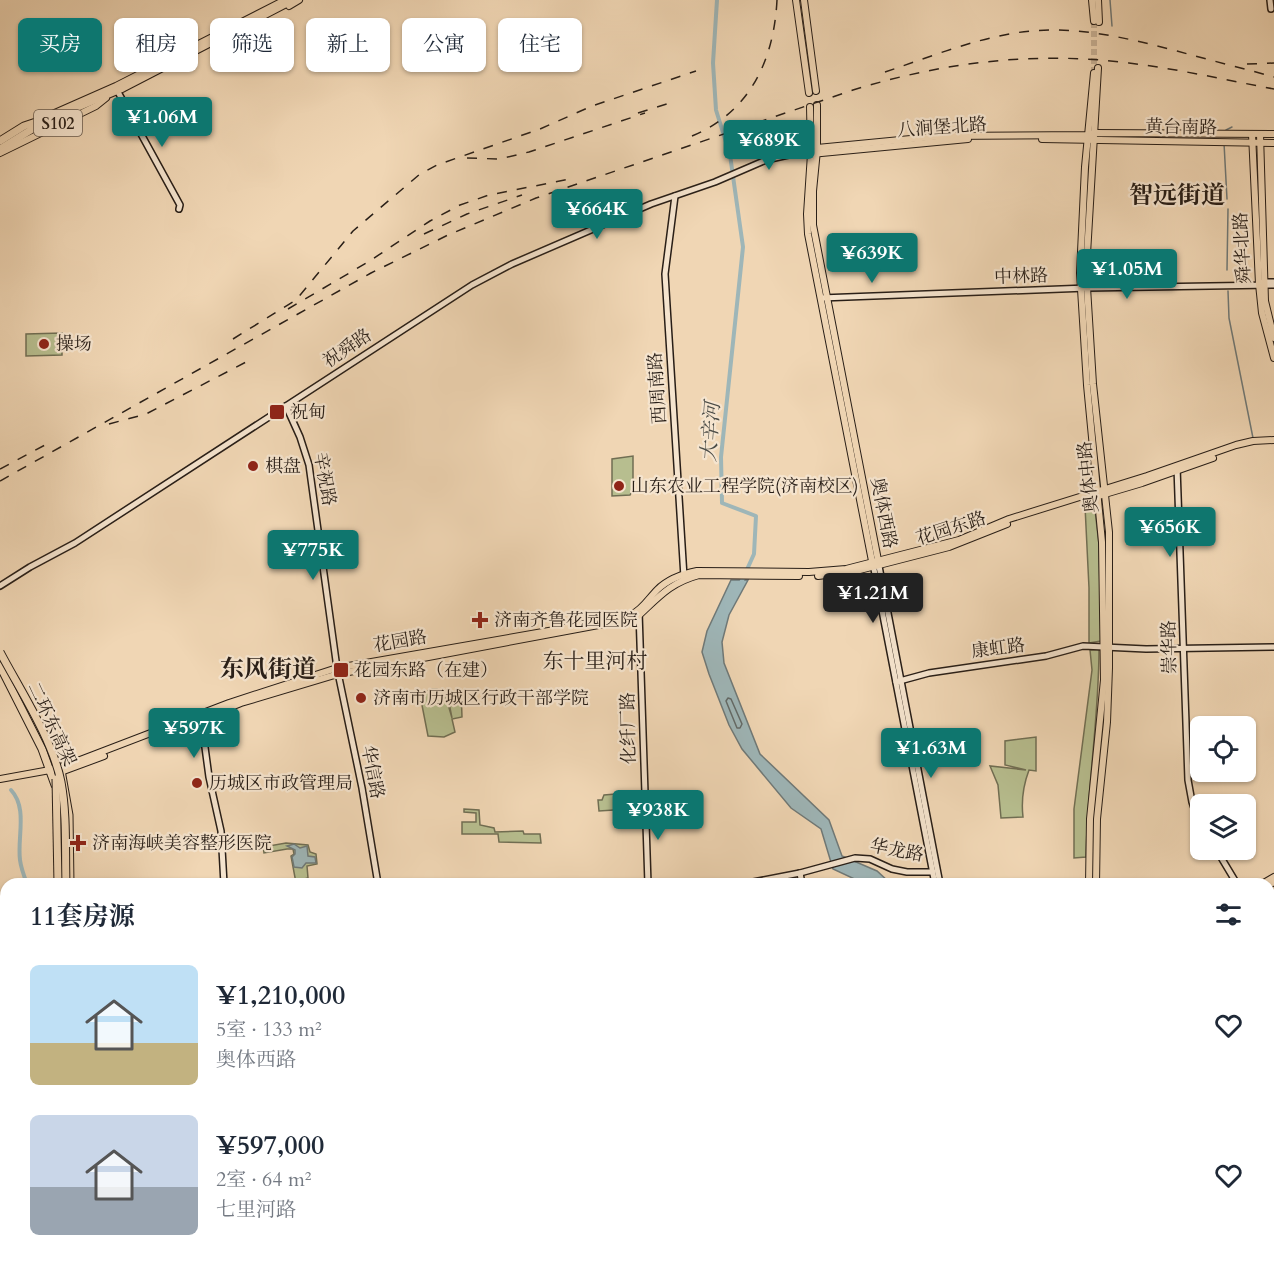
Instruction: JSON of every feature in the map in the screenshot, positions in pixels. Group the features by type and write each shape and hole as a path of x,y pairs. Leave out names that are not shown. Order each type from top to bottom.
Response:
{"highway":[{"path":"1,146 55,114 131,81 289,0"},
{"path":"1,146 100,101"},
{"path":"1,146 24,126 39,121"},
{"path":"0,651 46,734 61,770 66,809 63,878"},
{"name":"二环东高架","path":"0,651 49,744 61,780 63,878"},
{"name":"二环东高架","path":"0,661 48,751 60,800 63,878"},
{"path":"0,666 34,732 53,777"}],"main road":[{"name":"S102","path":"39,121 114,87 289,0"},
{"name":"S102","path":"100,101 299,0"},
{"path":"796,0 812,92 816,79 804,0"},
{"path":"1092,0 1097,21 1098,0"},
{"path":"1270,0 1271,9"},
{"name":"奥体中路","path":"1089,878 1107,646 1101,493 1084,289 1096,71"},
{"path":"117,93 180,205 179,209 117,93"},
{"name":"奥体西路","path":"813,106 814,152 808,189 808,226 876,563 935,878"},
{"name":"舜华北路","path":"1252,134 1256,143 1262,313 1274,358"},
{"name":"舜华北路","path":"1256,143 1260,134"},
{"name":"黄台南路","path":"1091,137 1274,134"},
{"name":"八涧堡北路","path":"733,175 766,160 800,152 942,136 1091,137"},
{"name":"黄台南路","path":"1091,137 1274,143"},
{"name":"祝舜路","path":"0,586 75,543 472,285 512,264 616,218 733,175"},
{"name":"西周南路","path":"675,196 665,274 684,576"},
{"name":"舜华北路","path":"1262,284 1274,338"},
{"name":"中林路","path":"823,297 1274,284"},
{"name":"辛祝路","path":"286,405 309,465 338,671"},
{"name":"花园东路","path":"639,612 658,589 670,580 684,576 733,572 816,572 876,563 959,540 1009,519 1101,493 1236,445 1253,441 1274,442"},
{"name":"崇华路","path":"1179,467 1191,780 1194,794"},
{"name":"花园路","path":"0,781 32,776 53,777 61,770 196,719 338,671 639,612"},
{"name":"化纤厂路","path":"639,612 648,878"},
{"name":"康虹路","path":"898,681 929,673 1027,660 1083,646 1274,645"},
{"name":"崇华路","path":"1186,647 1188,780 1191,794"},
{"name":"华信路","path":"338,671 362,788 377,878"},
{"name":"奥体西路","path":"898,681 936,878"},
{"path":"196,719 202,725 209,777 221,831 225,878"},
{"name":"奥体中路","path":"1096,793 1096,878"},
{"name":"华龙路","path":"800,873 855,858 870,859 907,872 933,872"},
{"path":"1221,860 1231,878"},
{"path":"774,878 800,873 801,878"}],"green space":[{"name":"操场","path":"62,333 62,355 26,356 26,334"},
{"path":"633,456 633,489 630,495 612,496 612,459"},
{"path":"1094,501 1099,545 1101,641 1089,643 1085,506"},
{"path":"1099,649 1086,857 1074,858 1074,809 1092,670 1090,650"},
{"path":"431,689 437,689 445,694 452,718 447,693 461,690 462,717 452,719 455,732 444,737 428,736 420,695"},
{"path":"1036,737 1036,771 1029,770 1025,782 1022,799 1023,817 1001,818 998,785 990,766 1026,770 1005,765 1005,741"},
{"path":"628,793 629,809 599,811 598,800 602,800 604,795"},
{"path":"464,809 479,810 480,825 494,828 495,832 523,831 524,834 540,834 541,843 499,842 498,834 462,834 462,822 476,822 476,813 464,812"},
{"path":"286,843 308,845 310,852 316,854 317,864 307,866 308,878 295,878 291,856 294,854 293,849 264,853 263,847"}],"water":[{"path":"731,580 748,580 729,615 722,642 724,663 760,754 829,820 842,856 877,871 885,878 852,878 833,869 821,829 791,808 742,749 729,725 702,652 707,631"},
{"path":"294,844 300,848 307,846 308,856 315,857 316,863 306,863 302,868 294,867 292,857 295,850 287,846"}],"waterway":[{"name":"大辛河","path":"717,0 713,63 716,110 730,155 743,247 721,457 722,503 756,516 754,554 740,585"},
{"path":"1110,0 1112,26"},
{"path":"1226,130 1232,127"},
{"path":"1224,143 1227,199"},
{"path":"1227,270 1228,209"},
{"path":"1228,291 1229,318 1253,438"},
{"path":"11,790 16,797 21,814 19,851 25,878"}],"tunnel":[{"path":"1094,21 1094,73"}],"railway":[{"path":"692,136 712,126 729,113 744,98 755,82 771,43 777,0"},
{"path":"885,72 982,40 1015,33 1056,30 1097,33 1137,41 1274,77"},
{"path":"0,481 371,273 448,235 536,198 853,90 921,72 956,66 1059,58 1147,65 1274,89"},
{"path":"1247,64 1274,63"},
{"path":"233,339 296,300 353,231 420,174 437,165 540,129 592,106 696,71"},
{"path":"638,113 673,102"},
{"path":"467,158 499,159 529,152 645,113"},
{"path":"288,309 368,262 430,221 460,205 489,195 570,179"},
{"path":"424,234 467,214 522,195"},
{"path":"109,424 146,414 248,361"},
{"path":"0,469 45,445"}],"place":[{"name":"操场","path":"44,344"},
{"name":"祝甸","path":"277,412"},
{"name":"棋盘","path":"253,466"},
{"name":"山东农业工程学院(济南校区)","path":"619,486"},
{"name":"济南齐鲁花园医院","path":"480,620"},
{"name":"花园东路（在建）","path":"341,670"},
{"name":"济南市历城区行政干部学院","path":"361,698"},
{"name":"历城区市政管理局","path":"197,783"},
{"name":"济南海峡美容整形医院","path":"78,843"}],"district":[{"name":"智远街道","path":"1177,195"},
{"name":"东十里河村","path":"595,661"},
{"name":"东风街道","path":"268,669"}]}
